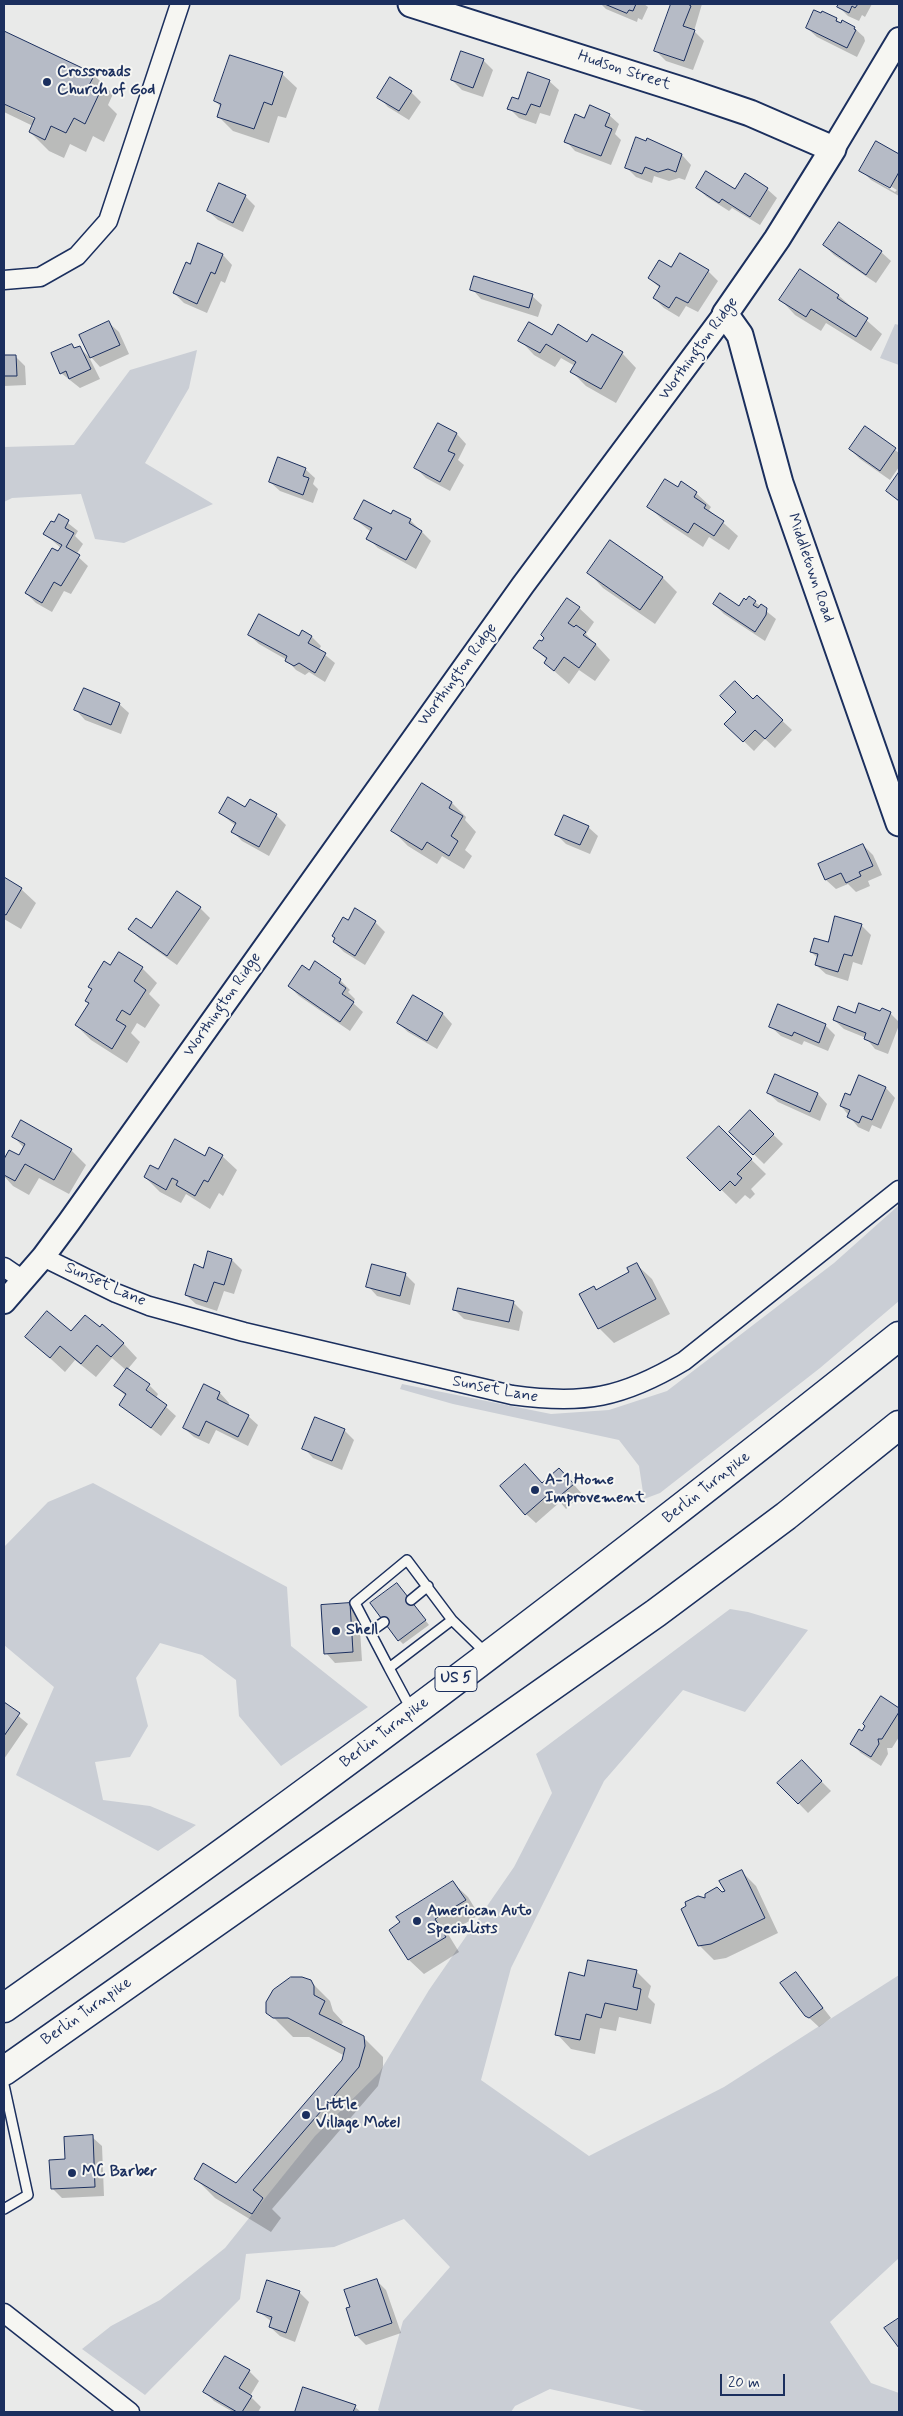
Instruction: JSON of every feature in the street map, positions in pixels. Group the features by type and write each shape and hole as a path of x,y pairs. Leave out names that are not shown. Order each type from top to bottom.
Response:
{"highway":[{"name":"Berlin Turnpike","path":"4,2008 252,1832 488,1655 659,1525 899,1336"},
{"name":"Berlin Turnpike","path":"4,2071 656,1613 786,1516 899,1425"}],"main road":[{"name":"Hudson Street","path":"411,4 750,113 834,149"},
{"name":"Worthington Ridge","path":"725,314 777,239 834,149"},
{"name":"Middletown Road","path":"725,314 740,335 780,483 899,823"}],"street":[{"path":"4,280 40,277 77,256 108,222 180,4"},
{"name":"Worthington Ridge","path":"834,149 899,39"},
{"name":"Worthington Ridge","path":"4,1302 44,1257 523,585 725,314"},
{"name":"Sunset Lane","path":"44,1257 116,1293 149,1306 244,1332 512,1395 551,1400 587,1399 630,1388 653,1379 684,1361 899,1190"},
{"path":"4,1267 23,1280"},
{"path":"4,2313 130,2412"}],"lane":[{"path":"412,1712 354,1603 407,1560 452,1620 488,1655"},
{"path":"411,1600 428,1586"},
{"path":"389,1668 452,1620"},
{"path":"370,1632 384,1622"},
{"path":"4,2085 28,2195 4,2209"}],"shaded area":[{"path":"895,324 899,325 899,365 880,358"},
{"path":"197,350 189,388 145,463 213,504 124,543 95,539 81,494 12,498 4,502 4,447 74,445 130,370"},
{"path":"899,1205 899,1301 820,1368 660,1493 644,1499 639,1466 619,1440 453,1404 400,1389 402,1384 551,1414 609,1410 667,1391 834,1263"},
{"path":"93,1483 287,1587 291,1646 368,1707 281,1766 239,1716 236,1680 202,1655 160,1643 136,1678 148,1726 130,1757 95,1762 103,1800 150,1806 196,1825 158,1851 16,1775 54,1687 4,1645 4,1547 48,1502"},
{"path":"730,1609 748,1612 808,1630 745,1712 683,1690 604,1781 511,1968 481,2080 589,2156 724,2087 899,1975 899,2258 830,2322 871,2383 899,2393 899,2412 650,2412 550,2389 515,2406 511,2412 381,2412 378,2410 403,2321 450,2267 404,2219 334,2247 246,2254 240,2299 145,2395 82,2349 111,2326 160,2300 225,2248 315,2136 379,2073 429,1990 514,1867 552,1793 536,1754"}],"building":[{"path":"605,4 636,4 633,11 629,10 627,13"},
{"path":"671,4 688,4 691,6 683,26 695,30 684,61 654,51"},
{"path":"839,4 858,4 855,8 852,6 849,13 837,7"},
{"path":"814,10 821,13 822,11 837,18 836,21 841,23 842,20 855,27 854,29 856,30 847,48 806,28"},
{"name":"Crossroads Church of God","path":"4,31 95,74 87,89 99,94 85,124 74,118 66,133 51,126 45,140 29,132 35,118 4,104"},
{"path":"461,51 484,59 473,88 451,80"},
{"path":"230,55 283,72 272,105 264,102 254,129 217,117 221,104 214,101"},
{"path":"528,72 550,80 540,107 531,104 526,115 507,109 512,97 518,99"},
{"path":"390,77 412,91 399,111 377,98"},
{"path":"590,105 610,114 605,126 612,129 601,156 564,142 575,114 584,118"},
{"path":"636,137 646,141 647,138 682,154 676,172 668,169 658,172 645,167 642,174 625,168"},
{"path":"876,141 899,154 899,172 890,188 859,171"},
{"path":"706,171 735,189 745,173 768,188 750,217 722,199 719,203 696,188"},
{"path":"219,183 246,195 233,223 207,211"},
{"path":"839,222 882,251 866,275 823,245"},
{"path":"198,243 223,254 215,274 211,272 197,304 173,293 186,262 190,264"},
{"path":"680,253 709,270 688,303 676,297 669,308 653,298 660,286 648,278 659,260 671,267"},
{"path":"800,269 839,295 837,298 868,318 856,337 811,309 806,317 779,300"},
{"path":"474,276 533,294 529,308 470,290"},
{"path":"109,321 120,345 90,358 79,335"},
{"path":"529,322 552,335 558,324 587,342 592,334 623,352 601,389 570,372 576,362 546,344 540,353 518,341"},
{"path":"72,344 74,348 80,346 91,369 69,379 66,371 60,374 51,353"},
{"path":"4,355 16,355 17,376 4,376"},
{"path":"438,423 457,433 448,451 455,454 440,482 414,468"},
{"path":"865,426 896,448 880,471 849,449"},
{"path":"278,457 306,468 303,476 309,478 303,495 269,482"},
{"path":"899,472 899,501 886,491"},
{"path":"665,479 678,487 681,481 697,492 694,497 706,505 704,508 724,521 714,536 694,523 688,533 647,507"},
{"path":"364,500 391,514 393,510 411,519 409,523 422,531 406,560 366,539 372,528 354,519"},
{"path":"59,514 69,520 65,528 74,533 66,547 80,555 61,586 54,582 42,603 25,593 52,548 58,551 62,545 43,534 51,521 54,522"},
{"path":"610,540 663,577 640,610 587,573"},
{"path":"720,593 739,606 744,598 746,600 749,596 756,601 753,605 758,608 761,604 767,608 766,615 755,632 713,604"},
{"path":"567,598 580,607 568,623 574,627 576,625 586,632 583,635 596,644 579,668 564,657 554,671 544,663 547,658 533,648 539,640 542,641 544,638 541,635"},
{"path":"259,614 299,636 302,630 312,636 308,643 326,653 315,673 299,663 294,666 285,661 287,656 248,635"},
{"path":"735,681 753,699 757,695 783,720 765,739 755,730 743,742 724,724 736,712 720,696"},
{"path":"84,688 120,703 111,725 74,710"},
{"path":"422,783 452,802 449,808 463,816 451,836 458,841 449,856 427,842 422,850 391,831"},
{"path":"228,797 245,807 250,799 277,814 259,847 231,832 236,823 219,813"},
{"path":"564,815 589,826 580,845 555,835"},
{"path":"863,844 873,866 859,872 861,876 846,883 841,873 825,880 818,864"},
{"path":"4,877 22,888 6,915 4,914"},
{"path":"177,891 201,907 167,956 128,929 136,918 151,928"},
{"path":"355,908 376,921 355,956 333,942 335,938 332,936 343,917 348,920"},
{"path":"835,916 862,924 852,956 844,954 838,972 815,965 818,954 810,952 814,938 828,942"},
{"path":"119,952 143,967 134,981 146,990 130,1015 122,1010 116,1020 126,1026 112,1049 75,1025 89,1003 85,1001 92,989 88,987 104,961 110,965"},
{"path":"315,961 341,979 339,983 346,988 342,994 354,1002 340,1022 288,986 302,965 309,970"},
{"path":"413,995 443,1013 427,1041 397,1023"},
{"path":"859,1003 880,1011 882,1008 891,1012 878,1045 864,1039 866,1033 833,1020 838,1006 855,1013"},
{"path":"778,1004 826,1024 819,1043 794,1032 792,1036 769,1027"},
{"path":"775,1074 818,1093 810,1112 767,1093"},
{"path":"859,1075 886,1087 872,1120 862,1116 859,1123 847,1117 850,1110 840,1106 845,1093 850,1095"},
{"path":"750,1110 774,1134 753,1155 729,1132"},
{"path":"21,1120 72,1149 54,1180 25,1164 15,1181 4,1175 4,1159 9,1150 19,1155 25,1144 12,1137"},
{"path":"719,1126 752,1159 737,1174 742,1178 735,1186 730,1181 720,1191 687,1158"},
{"path":"175,1139 205,1156 209,1147 223,1155 208,1182 204,1180 195,1196 176,1185 178,1181 172,1178 166,1190 144,1177 150,1165 158,1169"},
{"path":"208,1251 232,1259 224,1285 214,1282 207,1302 185,1295 194,1264 203,1268"},
{"path":"637,1263 656,1299 598,1329 579,1294 594,1286 596,1290 629,1272 627,1268"},
{"path":"372,1264 406,1273 400,1296 366,1287"},
{"path":"458,1288 514,1301 509,1322 453,1310"},
{"path":"47,1311 71,1331 85,1315 100,1327 102,1324 124,1343 111,1357 97,1345 81,1364 60,1346 50,1358 25,1337"},
{"path":"127,1368 150,1384 146,1390 167,1405 151,1428 119,1405 126,1394 114,1386"},
{"path":"204,1384 220,1392 217,1399 249,1415 238,1437 206,1421 199,1436 183,1428"},
{"path":"315,1417 345,1429 332,1461 302,1449"},
{"name":"A-1 Home Improvement","path":"525,1464 542,1483 559,1468 574,1484 555,1500 550,1493 525,1515 500,1486"},
{"path":"397,1583 426,1620 398,1641 370,1603"},
{"path":"350,1603 353,1652 324,1654 321,1605"},
{"path":"881,1696 899,1708 899,1712 882,1739 878,1739 879,1744 871,1757 850,1744 859,1729 862,1731 865,1726 863,1724"},
{"path":"4,1702 20,1713 4,1736"},
{"path":"802,1760 822,1781 798,1804 777,1783"},
{"path":"742,1870 765,1918 711,1944 698,1946 681,1909 686,1906 685,1902 698,1896 705,1898 705,1894 717,1887 722,1892 725,1891 719,1881"},
{"name":"Ameriocan Auto Specialists","path":"453,1881 466,1900 435,1919 446,1937 408,1960 389,1930 400,1922 396,1917"},
{"path":"588,1960 637,1970 633,1987 641,1989 637,2010 605,2003 601,2018 586,2014 580,2040 555,2035 569,1972 584,1976"},
{"path":"796,1972 823,2008 809,2018 805,2016 780,1983"},
{"name":"Little Village Motel","path":"291,1977 302,1977 311,1980 314,1986 314,1995 325,2001 319,2014 364,2036 365,2046 359,2067 253,2190 263,2198 252,2214 194,2179 203,2163 236,2183 342,2060 345,2048 288,2018 273,2018 266,2013 266,2002 273,1990"},
{"name":"MC Barber","path":"93,2135 95,2187 51,2189 49,2160 65,2159 64,2137"},
{"path":"377,2279 392,2323 355,2336 346,2308 350,2307 344,2290"},
{"path":"267,2280 300,2291 286,2333 269,2327 272,2317 257,2312"},
{"path":"899,2318 899,2348 884,2328"},
{"path":"225,2356 250,2370 239,2388 252,2396 242,2412 237,2412 203,2392"},
{"path":"303,2387 356,2405 353,2412 295,2412"}],"place":[{"name":"Crossroads Church of God","path":"47,82"},
{"name":"A-1 Home Improvement","path":"535,1490"},
{"name":"Shell","path":"336,1631"},
{"name":"Ameriocan Auto Specialists","path":"417,1921"},
{"name":"Little Village Motel","path":"306,2115"},
{"name":"MC Barber","path":"72,2173"}]}
